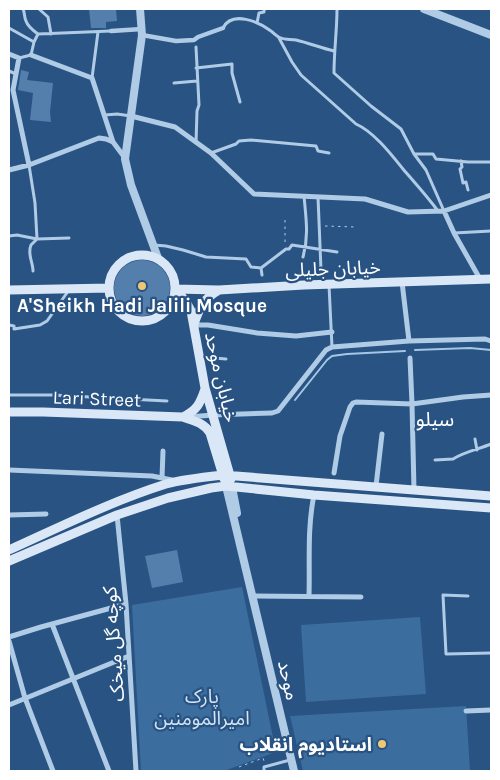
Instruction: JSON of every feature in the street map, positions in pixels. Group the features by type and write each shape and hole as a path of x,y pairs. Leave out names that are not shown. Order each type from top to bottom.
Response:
{"main road":[{"path":"139,254 158,258 172,272 175,281 176,290 172,303 159,317 149,321 130,319 121,314 110,298 110,278 114,269 129,257 139,254"},
{"name":"خیابان جلیلی","path":"176,290 488,280"},
{"path":"9,290 109,288"},
{"name":"خیابان موحد","path":"176,290 188,304 194,325 205,388 227,475"},
{"path":"194,325 206,298 219,290"},
{"path":"183,417 197,408 205,388"},
{"name":"Lari Street","path":"9,412 183,417"},
{"name":"خیابان موحد","path":"183,417 204,426 210,433 227,475"},
{"path":"9,550 116,502 166,484 208,476 227,475 491,496"},
{"path":"227,475 229,487"},
{"path":"9,561 118,515 168,498 211,488 229,487 491,508"}],"street":[{"path":"140,9 142,32 126,159 131,185 158,258"},
{"path":"424,9 432,10 491,35"},
{"path":"112,31 142,32 176,41 194,40 223,28"},
{"path":"194,40 196,47"},
{"path":"9,54 19,58 14,90 29,165"},
{"path":"31,55 92,78 113,142 126,159"},
{"path":"131,116 175,127 211,153 254,194 364,199 408,212 441,211 491,195"},
{"path":"9,170 29,165 98,138 113,142"},
{"path":"441,211 454,233 488,280"},
{"path":"402,282 409,341"},
{"path":"194,325 208,325 257,333 296,336 332,332"},
{"path":"183,417 272,413 278,411 326,350 332,347 409,341 485,339 491,341"},
{"path":"410,358 414,490"},
{"path":"334,473 340,436 353,403 412,404 491,395"},
{"path":"376,486 382,434"},
{"path":"162,478 163,451"},
{"path":"9,470 152,476 178,482"},
{"name":"موحد","path":"229,487 252,596 294,771"},
{"path":"309,596 309,538 314,495"},
{"path":"9,514 46,514"},
{"name":"کوچه گل میخک","path":"118,515 126,604 136,771"},
{"path":"252,596 361,597"},
{"path":"53,771 25,698 9,639 52,624 126,604"},
{"path":"52,624 109,771"},
{"path":"9,705 129,656"},
{"path":"466,711 491,710"}],"lane":[{"path":"23,9 29,26 38,34 112,31"},
{"path":"39,9 48,17 50,34"},
{"path":"257,23 258,13 264,12 266,9"},
{"path":"337,9 334,73 371,106 401,129 414,154 426,170 441,211"},
{"path":"223,28 231,20 239,18 257,23 272,31 279,38 301,75 390,153 441,211"},
{"path":"9,28 34,42"},
{"path":"92,78 98,32"},
{"path":"19,58 31,55 38,34"},
{"path":"279,38 296,40 334,52"},
{"path":"196,47 199,105 197,111 196,143"},
{"path":"196,68 232,64 232,73 240,102"},
{"path":"9,72 16,74"},
{"path":"174,83 197,81"},
{"path":"9,100 15,97"},
{"path":"104,115 131,116"},
{"path":"211,153 236,144 239,141 251,140 316,146 318,151 329,153"},
{"path":"414,154 433,154 436,159 490,162"},
{"path":"461,161 462,167 460,169 463,183 468,181 468,190"},
{"path":"29,165 35,203 37,239 31,245 29,254 33,271"},
{"path":"303,257 307,244 304,196"},
{"path":"318,197 320,270"},
{"path":"454,233 491,231"},
{"path":"9,236 17,235 37,239 69,238"},
{"path":"153,245 174,248 206,257 246,259 251,267 261,268 292,245 337,252"},
{"path":"261,268 262,275"},
{"path":"329,284 332,347"},
{"path":"9,325 14,326 14,329 40,325 47,321 69,289"},
{"path":"200,357 226,360"},
{"path":"9,395 52,395 167,401"},
{"path":"475,439 477,450"},
{"path":"435,460 453,459 464,453 491,444"},
{"path":"468,596 443,595 446,654 491,653"},
{"path":"264,769 291,760"}],"path":[{"path":"284,220 286,249"},
{"path":"319,225 356,228"},
{"path":"239,767 263,758 264,769"}],"green space":[{"name":"پارک امیرالمومنین","path":"242,587 276,752 224,771 141,771 132,605"},
{"path":"420,617 426,694 306,702 301,625"},
{"name":"استادیوم انقلاب","path":"466,706 470,771 303,771 290,716"}],"building":[{"path":"89,9 116,9 117,21 106,22 106,28 91,28"},
{"path":"21,70 29,72 27,80 53,83 50,112 51,122 30,120 33,93 18,90"},
{"name":"A'Sheikh Hadi Jalili Mosque","path":"142,260 153,262 162,268 168,277 170,288 168,299 162,308 153,314 142,316 131,314 122,308 116,299 114,288 116,277 122,268 131,262"},
{"path":"177,550 183,582 152,588 145,556"}],"waterway":[{"path":"415,350 470,348 491,350"},
{"path":"295,400 332,356 405,351"}],"place":[{"name":"A'Sheikh Hadi Jalili Mosque","path":"142,286"},
{"name":"استادیوم انقلاب","path":"382,744"}],"district":[{"name":"سیلو","path":"435,419"}]}
